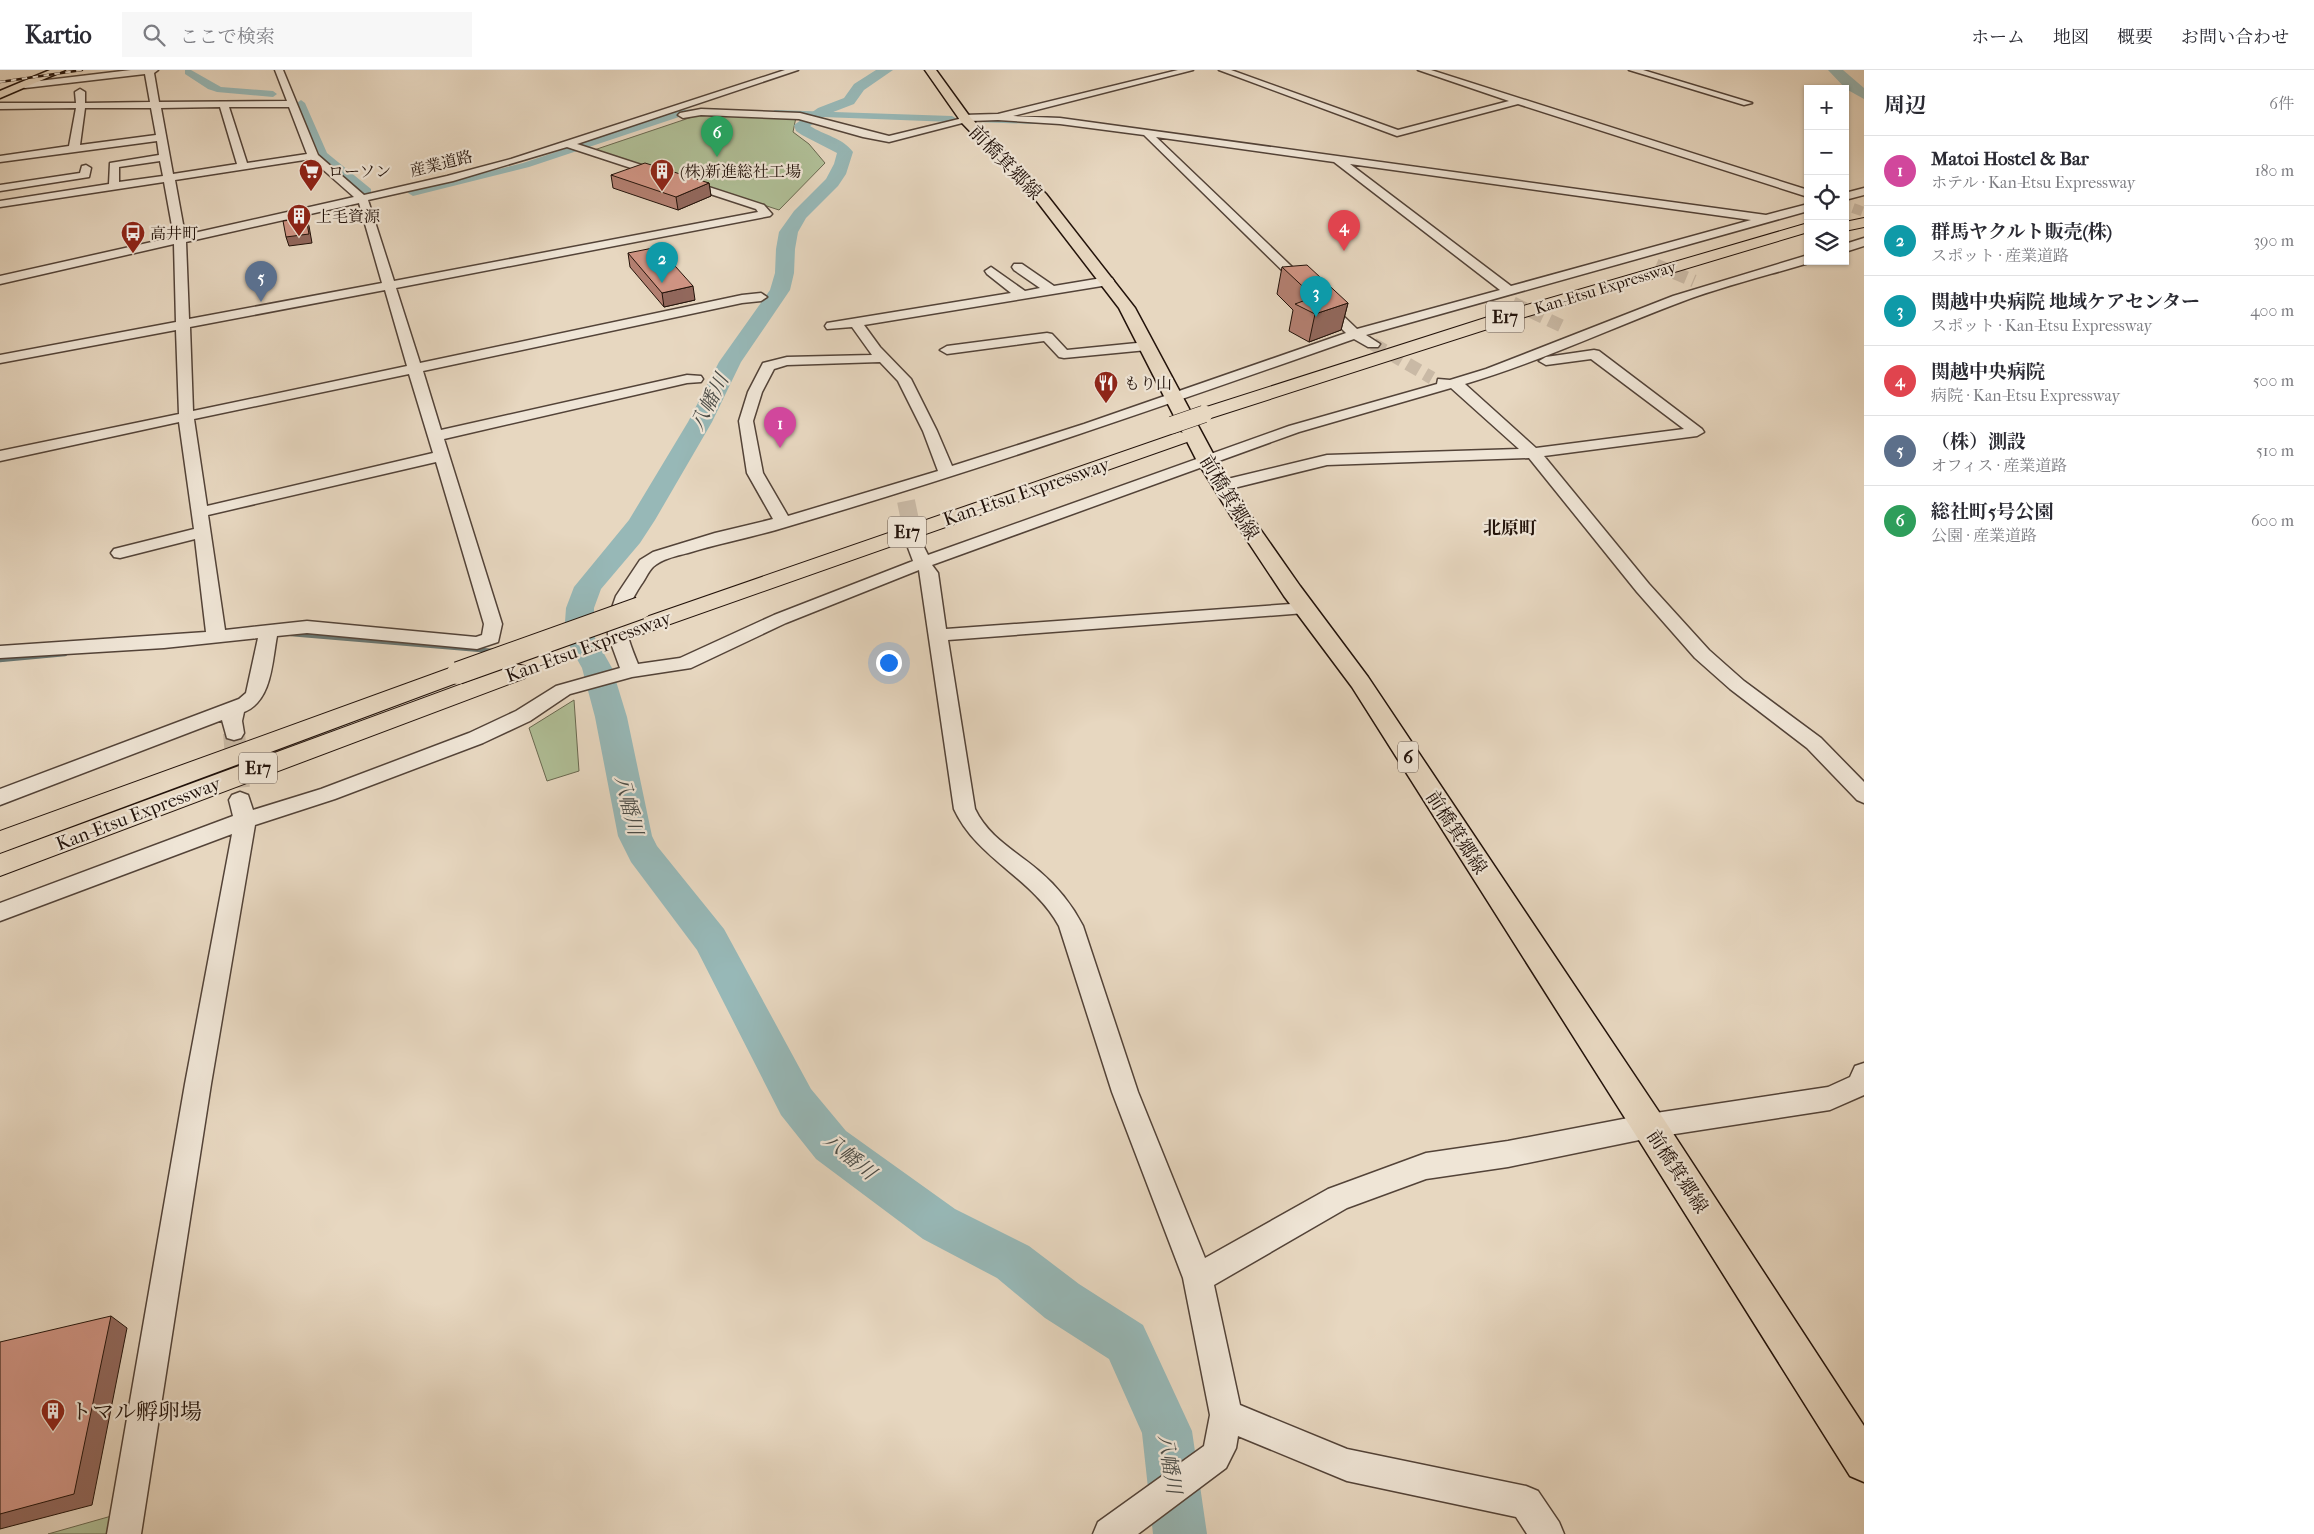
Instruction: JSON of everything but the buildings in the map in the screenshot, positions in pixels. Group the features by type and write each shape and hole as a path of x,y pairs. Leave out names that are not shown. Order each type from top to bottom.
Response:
{"highway":[{"path":"1849,226 1864,222"},
{"name":"Kan-Etsu Expressway","path":"1208,421 1519,313 1804,228"},
{"name":"Kan-Etsu Expressway","path":"0,842 458,673 637,619 1176,431 1804,239"},
{"name":"Kan-Etsu Expressway","path":"0,865 516,672 637,619"}],"main road":[{"path":"0,95 60,70"},
{"name":"前橋箕郷線","path":"930,70 964,119 1041,198 1108,281 1127,308 1221,485 1260,546 1360,682 1649,1126 1864,1462"}],"street":[{"path":"25,85 154,70"},
{"path":"0,652 215,637 307,627 477,643 487,641 493,634 493,624 362,198 314,156 279,70"},
{"name":"産業道路","path":"0,280 449,179 567,144 794,70"},
{"path":"998,117 1190,70"},
{"path":"1222,70 1397,133 1519,101"},
{"path":"1422,70 1804,193"},
{"path":"1633,70 1747,103"},
{"path":"149,71 180,239 186,417 201,512 216,629 215,637"},
{"path":"74,148 81,106 80,79"},
{"path":"0,118 2,106 293,104"},
{"path":"224,105 243,167"},
{"path":"584,149 693,113 804,117 889,139 964,119 998,117 1060,121 1150,133 1748,215 1767,220"},
{"path":"1150,133 1149,136 1355,334 1373,344"},
{"path":"0,158 161,137"},
{"path":"0,359 766,214 760,207 567,144"},
{"path":"0,204 314,156"},
{"path":"114,187 114,165 166,157"},
{"path":"1337,159 1337,162 1508,290"},
{"path":"0,188 86,175 86,168"},
{"path":"60,179 60,195"},
{"path":"1849,196 1864,192"},
{"path":"626,673 617,635 616,622 620,606 646,564 659,556 685,547 902,495 947,474 1174,398 1355,334 1508,290 1636,257 1804,208"},
{"path":"1849,247 1864,242"},
{"path":"1636,257 1656,265"},
{"path":"0,912 243,810 328,794 476,738 523,716 556,693 626,673 684,664 918,554 1207,461 1304,425 1374,407 1523,360 1710,288 1804,260"},
{"path":"1018,267 1051,290"},
{"path":"991,271 1022,295"},
{"path":"832,326 1108,281"},
{"path":"1694,281 1710,288"},
{"path":"1494,294 1513,303"},
{"path":"0,456 742,299 761,297"},
{"path":"856,323 882,358 898,371 907,384 930,431 947,474"},
{"path":"1566,328 1585,337"},
{"path":"947,350 1046,337 1064,354 1147,346"},
{"path":"1221,485 1327,460 1533,453 1697,432 1594,354 1536,362 1523,360"},
{"path":"783,523 754,473 746,421 755,392 768,366 781,361 852,361 882,358"},
{"path":"1432,378 1458,386 1533,453 1643,588 1702,654 1738,686 1814,743 1864,795"},
{"path":"435,436 687,379 696,379"},
{"path":"201,512 441,456"},
{"path":"120,553 203,532"},
{"path":"918,554 929,573 936,635 960,798 967,817 979,835 1038,884 1063,910 1071,926 1125,1092 1198,1278 1226,1415 1220,1448 1215,1457 1116,1530"},
{"path":"936,635 1305,608"},
{"path":"0,797 235,710 246,704 255,695 269,631"},
{"path":"234,733 232,721 235,710"},
{"path":"124,1534 243,810"},
{"path":"1198,1278 1338,1198 1426,1166 1508,1154 1649,1126 1830,1098 1863,1082"},
{"path":"1226,1415 1347,1465 1526,1503 1547,1534"}],"green space":[{"path":"701,114 796,117 793,132 809,144 825,163 779,210 594,150"},
{"path":"574,700 579,771 547,781 529,728"},
{"path":"115,1515 111,1534 48,1534"}],"waterway":[{"name":"八幡川","path":"886,70 859,87 849,101 823,111 802,125 802,128 807,131 841,148 845,152 843,164 832,183 793,223 786,240 785,273 780,290 730,362 700,422 642,520 631,537 588,587 580,608 579,636 597,668 611,717 635,836 643,853 711,940 796,1102 831,1145 939,1224 1013,1262 1062,1301 1126,1342 1167,1431 1180,1534"},
{"path":"1835,70 1851,86 1864,95"},
{"path":"188,72 211,87 220,90 273,94"},
{"path":"301,103 323,154 367,191"},
{"path":"413,193 526,165 684,112 716,111"},
{"path":"775,113 952,119"},
{"path":"978,120 1036,121"},
{"path":"291,634 493,651"},
{"path":"0,660 65,654"}],"tunnel":[{"path":"1853,208 1864,212"},
{"path":"1656,265 1694,281"},
{"path":"1513,303 1566,328"},
{"path":"1373,344 1432,378"},
{"path":"906,501 915,545"},
{"path":"234,733 240,800"}],"railway":[{"path":"0,82 82,70"}],"place":[{"name":"総社町5号公園","path":"717,157"},
{"name":"ローソン","path":"311,192"},
{"name":"(株)新進総社工場","path":"662,192"},
{"name":"上毛資源","path":"299,237"},
{"name":"関越中央病院","path":"1344,251"},
{"name":"高井町","path":"133,254"},
{"name":"群馬ヤクルト販売(株)","path":"662,283"},
{"name":"（株）測設","path":"261,302"},
{"name":"関越中央病院 地域ケアセンター","path":"1316,317"},
{"name":"もり山","path":"1106,404"},
{"name":"Matoi Hostel & Bar","path":"780,448"},
{"name":"トマル孵卵場","path":"53,1432"}],"district":[{"name":"北原町","path":"1510,528"}]}
